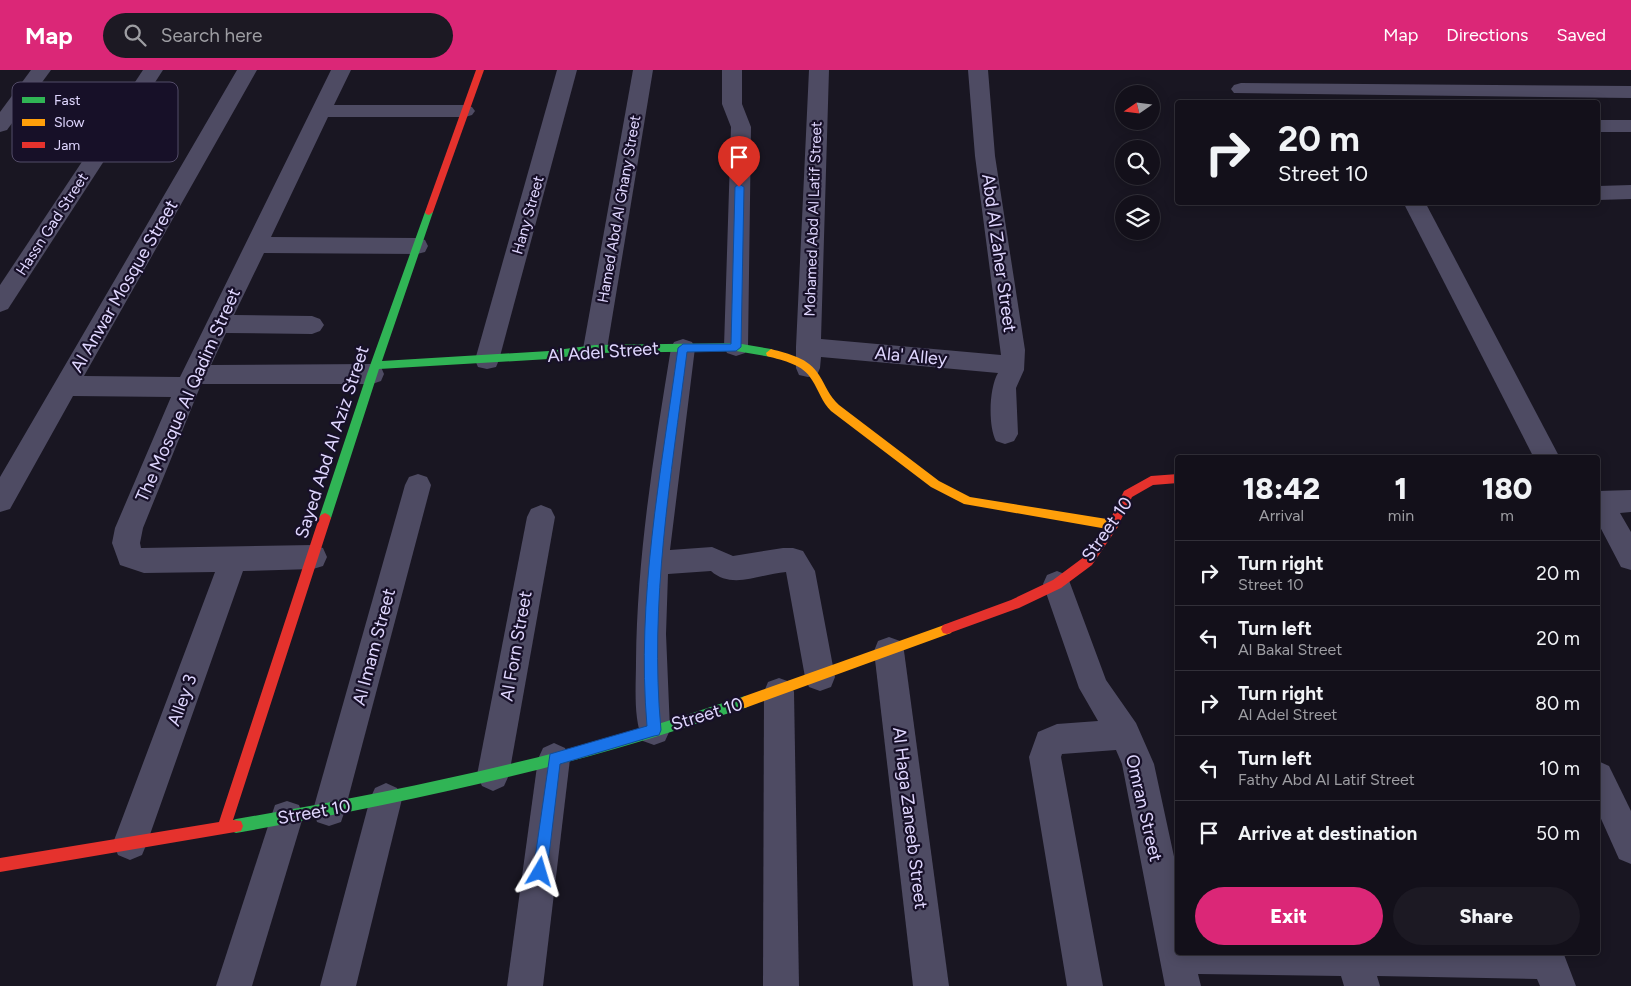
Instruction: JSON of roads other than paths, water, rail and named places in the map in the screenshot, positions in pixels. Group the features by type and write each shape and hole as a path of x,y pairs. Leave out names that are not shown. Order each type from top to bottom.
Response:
{"street":[{"path":"32,82 41,70"},
{"name":"Hassn Gad Street","path":"145,82 153,70"},
{"name":"Al Anwar Mosque Street","path":"0,501 247,70"},
{"name":"The Mosque Al Qadim Street","path":"313,557 144,561 130,556 126,543 129,528 191,381 341,70"},
{"name":"Sayed Abd Al Aziz Street","path":"224,827 374,370 480,70"},
{"name":"Hany Street","path":"487,360 567,70"},
{"name":"Hamed Abd Al Ghany Street","path":"595,349 643,70"},
{"path":"732,70 732,104 741,127 736,347"},
{"name":"Mohamed Abd Al Latif Street","path":"811,366 819,70"},
{"name":"Abd Al Zaher Street","path":"978,70 986,156 1013,365 1005,382 1005,434"},
{"path":"1241,89 1631,92"},
{"path":"0,126 12,110"},
{"path":"321,111 465,112"},
{"path":"1600,126 1631,126"},
{"name":"Hassn Gad Street","path":"0,303 93,162"},
{"path":"1600,193 1631,192"},
{"path":"1416,205 1545,455"},
{"path":"258,244 417,246"},
{"path":"218,324 312,325"},
{"name":"Al Adel Street","path":"66,386 374,370 549,355 595,349 736,347 769,352 811,366"},
{"path":"654,730 650,684 650,648 655,563 683,348"},
{"name":"Ala' Alley","path":"811,366 1013,365"},
{"path":"811,366 824,398 935,484 951,494 968,501 1113,525"},
{"name":"Street 10","path":"1,867 130,843 329,810 493,775 654,730 779,692 1015,604 1057,584 1088,561 1113,525 1128,494 1151,481 1175,478"},
{"name":"Al Imam Street","path":"329,810 418,485"},
{"path":"1600,502 1631,501"},
{"path":"1600,504 1631,558"},
{"name":"Al Forn Street","path":"493,775 541,517"},
{"name":"Alley 3","path":"130,843 234,558"},
{"path":"655,563 712,559 728,569 732,569 793,560 801,571 820,677"},
{"name":"Omran Street","path":"1057,584 1094,688 1125,734 1138,764 1175,946"},
{"name":"Al Haga Zaneeb Street","path":"889,651 931,986"},
{"path":"779,692 781,986"},
{"path":"1086,986 1045,756 1049,743 1057,739 1125,734"},
{"path":"525,986 554,759"},
{"path":"1600,781 1631,847"},
{"path":"338,986 386,799"},
{"path":"234,986 286,817"},
{"name":"Omran Street","path":"1177,955 1180,971"},
{"path":"1180,971 1356,966 1550,966"}]}
